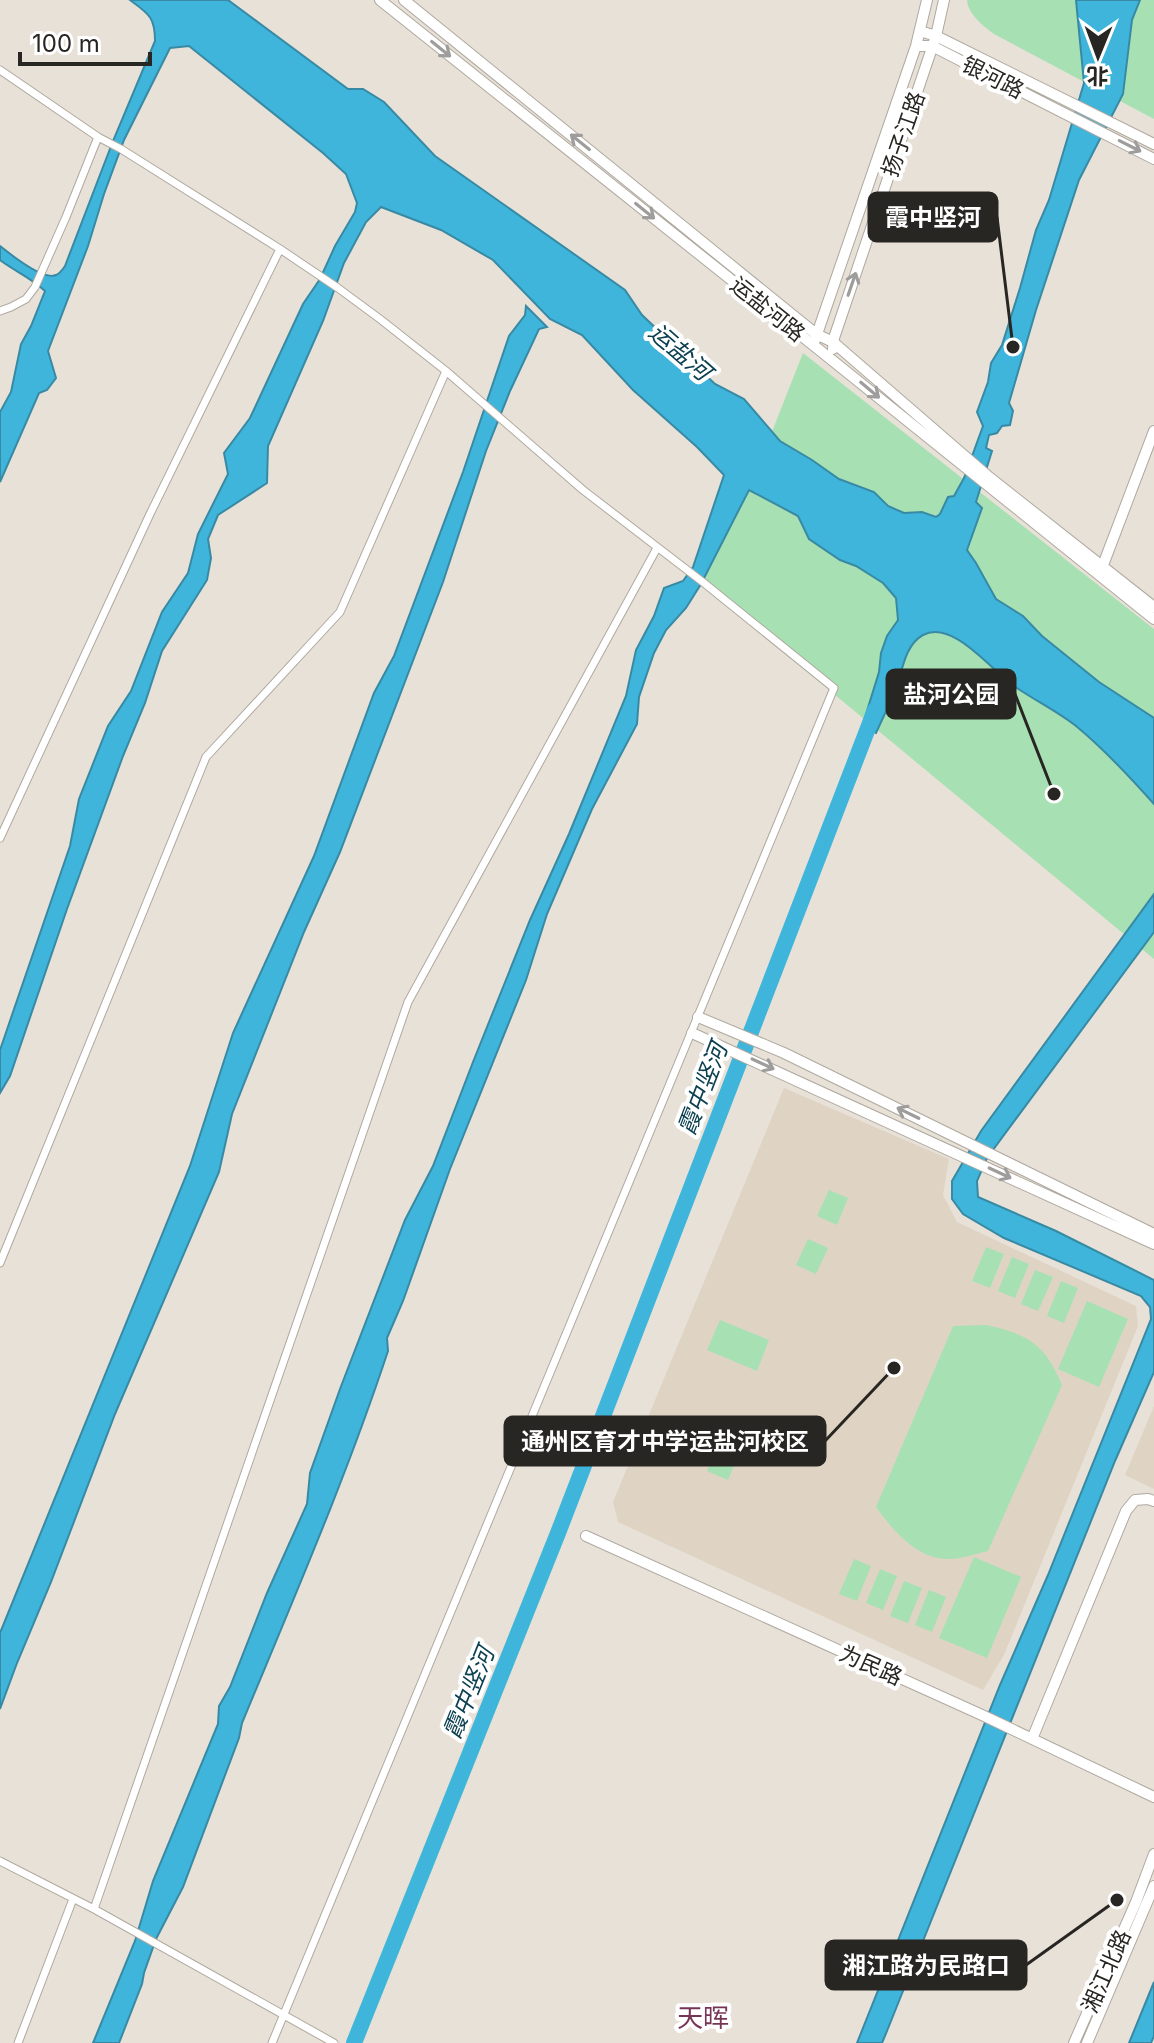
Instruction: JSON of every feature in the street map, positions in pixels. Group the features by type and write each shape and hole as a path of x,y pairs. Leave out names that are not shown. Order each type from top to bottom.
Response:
{"main road":[{"name":"运盐河路","path":"380,0 814,346 963,460"},
{"name":"运盐河路","path":"404,0 816,334 833,342 988,481 1101,570 1154,607"},
{"name":"扬子江路","path":"814,346 916,46 927,0"},
{"name":"扬子江路","path":"832,359 833,342 934,41 944,0"},
{"name":"银河路","path":"920,31 1068,115 1154,144"},
{"name":"银河路","path":"916,46 934,41 1072,102 1154,159"},
{"path":"1101,570 1154,431"},
{"name":"运盐河路","path":"1101,570 1154,619"},
{"path":"698,1017 784,1053 1154,1234"},
{"path":"692,1033 1154,1244"},
{"path":"1032,1739 1126,1511 1135,1500 1154,1501"},
{"name":"为民路","path":"586,1536 982,1715 1154,1797"},
{"name":"湘江北路","path":"1074,2043 1154,1854"},
{"name":"湘江北路","path":"1087,2043 1154,1886"}],"street":[{"path":"0,70 98,137 338,288 446,371 583,490 834,688 272,2043"},
{"path":"0,311 26,299 35,287 98,137"},
{"path":"0,838 150,514 280,249"},
{"path":"0,1263 206,757 340,612 446,371"},
{"path":"94,1909 408,1002 657,548"},
{"path":"0,1861 94,1909 334,2043"},
{"path":"18,2043 73,1899"}],"shaded area":[{"path":"784,1088 949,1159 943,1195 957,1222 1136,1306 1138,1326 1004,1655 983,1690 618,1522 613,1502"},
{"path":"1154,1406 1154,1489 1125,1475"}],"green space":[{"path":"967,0 1154,0 1154,119 994,34 973,15"},
{"path":"803,353 1154,629 1154,959 701,584 749,490"},
{"path":"829,1190 848,1198 837,1225 817,1216"},
{"path":"808,1239 828,1248 816,1274 796,1265"},
{"path":"986,1247 1004,1254 990,1288 972,1281"},
{"path":"1012,1257 1029,1264 1015,1298 998,1291"},
{"path":"1035,1270 1053,1277 1038,1311 1021,1304"},
{"path":"1061,1281 1078,1288 1064,1323 1047,1316"},
{"path":"1087,1301 1128,1319 1099,1387 1058,1369"},
{"path":"720,1320 769,1340 757,1371 707,1350"},
{"path":"986,1325 1013,1332 1042,1350 1062,1385 988,1551 956,1559 934,1557 905,1540 876,1507 953,1326"},
{"path":"720,1442 740,1451 728,1480 707,1471"},
{"path":"974,1557 1021,1577 987,1658 939,1638"},
{"path":"854,1559 871,1566 857,1601 839,1594"},
{"path":"880,1569 897,1576 883,1610 866,1603"},
{"path":"904,1581 922,1588 908,1623 890,1616"},
{"path":"929,1590 946,1597 932,1632 915,1625"}],"water":[{"name":"运盐河","path":"130,0 228,0 348,89 363,89 384,102 435,156 625,290 642,315 715,384 744,399 780,441 839,479 874,492 888,506 904,513 922,512 936,517 964,478 983,426 977,412 991,363 1002,345 1084,83 1076,0 1140,0 1132,20 1123,94 1079,180 1009,403 1013,411 1010,425 1002,426 997,433 989,435 986,448 992,451 976,502 982,508 967,550 996,599 1023,616 1042,636 1099,682 1154,718 1154,804 1076,726 1014,686 972,649 947,634 935,632 916,640 907,654 894,694 876,733 862,727 879,672 881,653 887,636 898,620 896,598 883,583 809,539 798,516 749,490 701,584 686,608 666,630 654,653 639,697 637,724 592,809 547,914 526,980 450,1169 387,1338 388,1351 355,1445 242,1723 183,1887 156,1939 119,2043 93,2043 135,1941 153,1881 218,1724 219,1706 230,1687 307,1504 310,1473 405,1220 433,1166 530,920 626,696 636,650 654,616 664,588 683,581 693,567 724,475 633,390 582,335 550,319 493,260 441,230 381,207 366,222 344,263 323,321 268,446 267,483 218,515 208,539 211,558 207,580 162,651 67,909 10,1076 0,1093 0,1050 70,846 79,799 108,726 131,691 162,612 188,573 198,534 228,474 224,453 250,418 303,304 320,279 357,203 346,174 323,153 189,46 170,48 124,140 48,351 56,378 47,390 39,393 0,482 0,412 11,392 21,344 45,291 0,260 0,246 43,274 56,275 65,266 155,41 150,17"},
{"path":"526,306 547,327 539,329 486,451 443,582 340,852 304,932 232,1114 219,1172 115,1414 0,1709 0,1633 190,1166 233,1033 314,856 374,693 394,656 463,472 509,336 525,315"},
{"path":"1154,894 1154,932 987,1158 977,1181 978,1197 1056,1231 1154,1280 1154,1372 1115,1461 882,2043 857,2043 1151,1319 1150,1307 1141,1296 1004,1238 963,1214 952,1199 952,1181 981,1131"},
{"path":"1154,1982 1154,2036 1151,2043 1129,2043"}],"waterway":[{"name":"霞中竖河","path":"354,2043 558,1533 875,710"}],"place":[{"name":"霞中竖河","path":"1013,347"},
{"name":"盐河公园","path":"1054,794"},
{"name":"通州区育才中学运盐河校区","path":"894,1368"},
{"name":"湘江路为民路口","path":"1117,1900"}],"district":[{"name":"天晖","path":"703,2018"}]}
